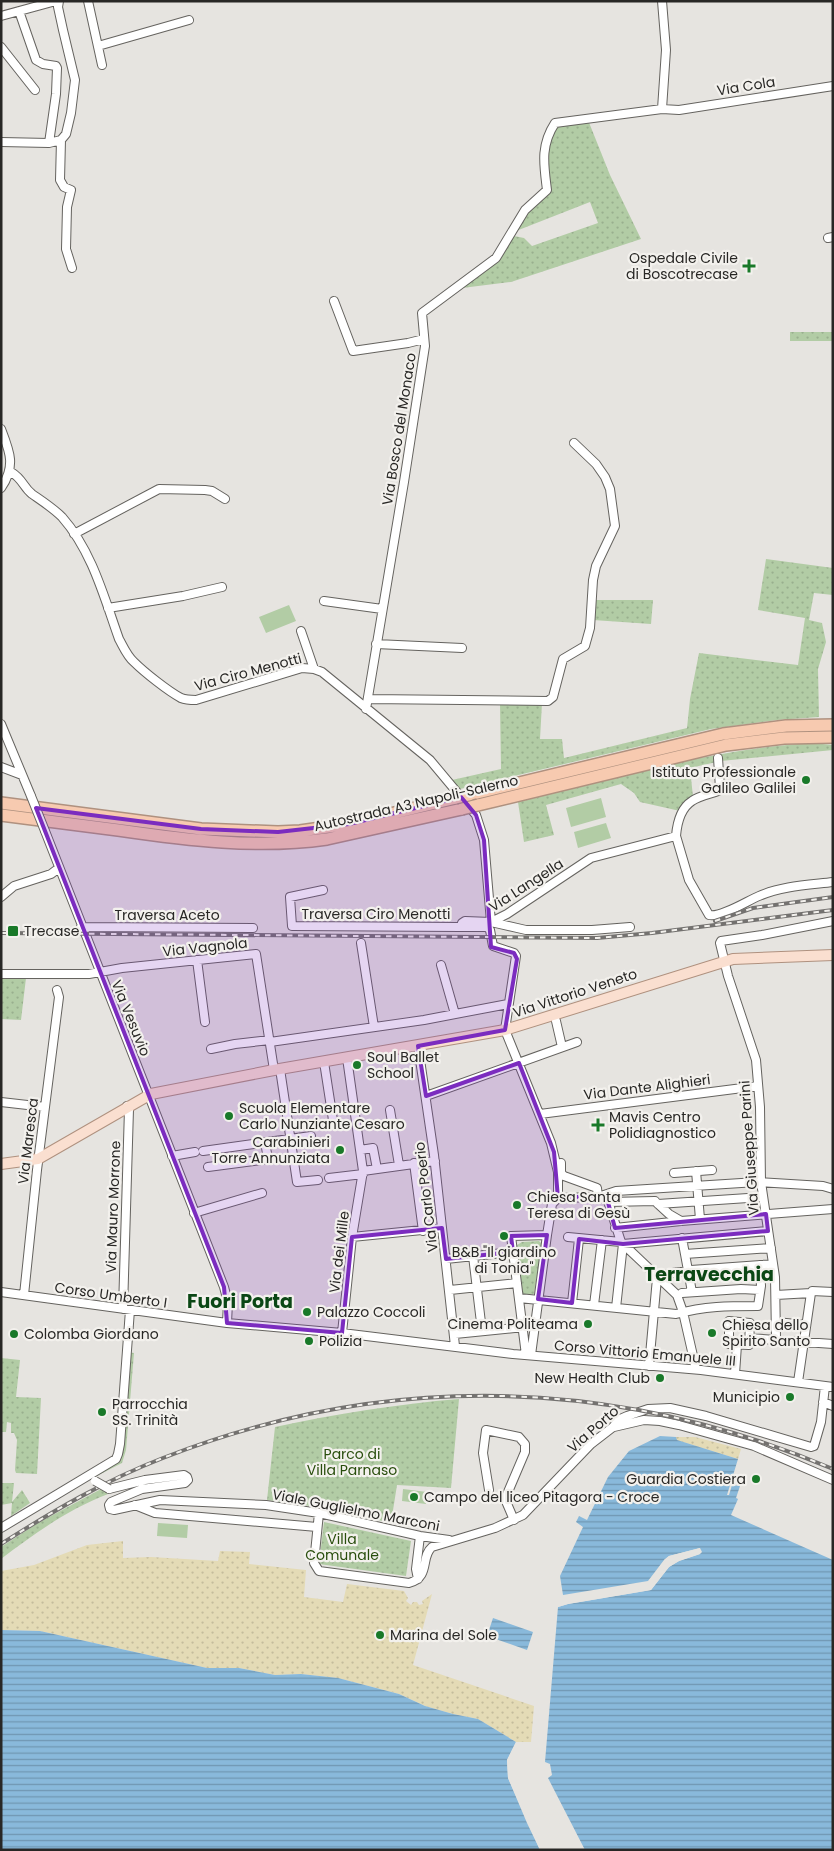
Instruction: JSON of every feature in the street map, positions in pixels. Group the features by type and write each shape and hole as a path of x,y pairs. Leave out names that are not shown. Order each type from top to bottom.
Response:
{"highway":[{"name":"Autostrada A3 Napoli-Salerno","path":"1,803 201,829 300,831 349,824 723,734 786,726 833,725"},
{"name":"Autostrada A3 Napoli-Salerno","path":"1,815 176,838 264,844 306,842 462,809 726,745 784,738 833,737"}],"main road":[{"name":"Via Vittorio Veneto","path":"38,1159 148,1095 505,1030 733,958 833,955"},
{"path":"1,1164 38,1159"}],"street":[{"path":"1,16 58,1 62,30 75,80 71,113 66,134 62,140 60,180 64,187 71,190 67,207 66,249 72,268"},
{"path":"88,1 102,64"},
{"path":"662,1 666,50 662,109"},
{"path":"20,11 36,60 43,64 56,66 57,68 56,94 49,143"},
{"path":"98,46 189,20"},
{"path":"1,47 35,90"},
{"name":"Via Cola","path":"662,109 679,110 833,86"},
{"name":"Via Bosco del Monaco","path":"366,709 425,346 422,313 496,258 525,210 547,190 543,157 550,132 555,123 662,109"},
{"path":"1,142 49,143 62,140"},
{"path":"334,301 352,351 424,339"},
{"path":"1,429 11,462 11,472 1,488"},
{"path":"368,699 548,701 553,697 564,659 585,646 590,628 593,580 596,566 615,526 610,489 605,477 596,464 574,443"},
{"name":"Via Ciro Menotti","path":"11,472 19,477 30,492 62,518 74,534 93,567 119,639 132,661 182,698 196,700 302,668 314,669 322,672 430,760 476,815 484,840 491,922"},
{"path":"74,534 159,489 205,490 225,499"},
{"path":"108,608 183,596 222,587"},
{"path":"324,601 382,609"},
{"path":"301,631 314,669"},
{"path":"376,644 462,648"},
{"name":"Via Vesuvio","path":"1,724 45,831 227,1295 227,1323"},
{"path":"718,758 720,788 718,791 693,800 688,804 679,818 676,836 690,880 710,916 730,910 772,891 833,882"},
{"path":"1,766 22,775"},
{"name":"Via Langella","path":"491,922 507,914 591,858 676,836"},
{"path":"1,898 14,886 51,874 59,868"},
{"name":"Traversa Ciro Menotti","path":"323,890 290,897 292,926 461,927"},
{"path":"491,922 465,921 461,927 487,927 490,930 493,946 516,956 505,1030 540,1114 554,1152 558,1172 558,1198 552,1204 529,1355"},
{"name":"Via Giuseppe Parini","path":"776,1338 776,1295 761,1182 760,1107 755,1055 724,961 720,941 833,921"},
{"name":"Via Langella","path":"491,922 526,930 592,930 630,927"},
{"name":"Traversa Aceto","path":"82,927 252,928"},
{"path":"361,943 374,1027"},
{"name":"Via Vagnola","path":"1,974 84,974 256,954 270,1041"},
{"path":"197,960 205,1022"},
{"path":"441,965 455,1014"},
{"name":"Via Maresca","path":"24,1295 38,1159 59,997 57,990"},
{"path":"210,1049 235,1044 374,1027 508,1004"},
{"path":"556,1021 562,1047"},
{"path":"270,1041 291,1139 297,1182 318,1180"},
{"path":"426,1096 577,1042"},
{"name":"Via Carlo Poerio","path":"418,1046 435,1161 455,1346"},
{"name":"Via dei Mille","path":"342,1333 352,1237 363,1172 347,1058"},
{"path":"324,1062 333,1120"},
{"name":"Via Dante Alighieri","path":"540,1114 758,1086"},
{"path":"1,1102 45,1107"},
{"name":"Via Mauro Morrone","path":"89,1474 108,1464 118,1454 126,1309 129,1109 127,1106"},
{"path":"390,1110 398,1165"},
{"path":"172,1156 311,1136"},
{"path":"208,1167 268,1159 265,1142"},
{"path":"360,1150 373,1148 377,1168"},
{"path":"329,1178 377,1168 435,1161"},
{"path":"414,1163 423,1231"},
{"path":"561,1163 561,1173 564,1176 597,1188 604,1198 622,1243 674,1292 683,1312 696,1369"},
{"path":"674,1173 712,1170"},
{"path":"696,1171 700,1219"},
{"path":"604,1198 616,1191 761,1182 823,1186 833,1189"},
{"path":"655,1189 657,1202 669,1214 681,1221"},
{"path":"194,1213 262,1192"},
{"path":"558,1198 604,1198 657,1202 763,1196"},
{"path":"615,1228 700,1219 833,1209"},
{"path":"352,1237 442,1228"},
{"path":"568,1237 622,1243 768,1231"},
{"path":"529,1355 511,1236 547,1235"},
{"path":"572,1303 579,1238"},
{"path":"682,1238 692,1292"},
{"path":"594,1305 602,1240"},
{"path":"616,1308 622,1243"},
{"path":"685,1254 771,1248"},
{"path":"446,1259 513,1252"},
{"path":"473,1256 482,1331"},
{"path":"656,1277 688,1271 773,1264"},
{"path":"519,1298 676,1314 696,1308 714,1306 758,1306 760,1265"},
{"path":"649,1366 656,1277"},
{"path":"450,1290 517,1282"},
{"path":"682,1293 741,1289 760,1290"},
{"path":"776,1295 811,1293 812,1291 833,1292"},
{"name":"Corso Umberto I","path":"1,1292 227,1323 342,1333 455,1346"},
{"path":"798,1382 811,1293"},
{"path":"729,1322 750,1323 749,1345 737,1345 729,1344 729,1322"},
{"path":"776,1322 806,1326"},
{"path":"455,1334 524,1327"},
{"path":"749,1338 776,1338 833,1344"},
{"path":"735,1374 737,1345"},
{"name":"Corso Vittorio Emanuele III","path":"455,1346 529,1355 696,1369 829,1387"},
{"path":"829,1387 823,1402 833,1406"},
{"name":"Via Porto","path":"514,1520 530,1508 591,1444 613,1428 618,1420 636,1417 662,1408 680,1410 715,1418 811,1447 814,1446 818,1436 823,1402"},
{"path":"636,1417 730,1438 767,1450 833,1480"},
{"path":"488,1490 483,1453 486,1430 513,1435 523,1439 525,1452 505,1499 514,1520"},
{"path":"1,1528 89,1474 95,1481 109,1489 152,1478 184,1475 187,1477 188,1480 185,1483 142,1489 110,1502 109,1505 110,1509 114,1510 135,1505"},
{"name":"Viale Guglielmo Marconi","path":"135,1505 160,1500 274,1506 319,1513 420,1536 454,1541 514,1520"},
{"path":"227,1519 228,1503"},
{"name":"Viale Guglielmo Marconi","path":"135,1505 155,1512 317,1527"},
{"path":"319,1513 314,1563 319,1571 409,1583 418,1579 425,1568 429,1549 454,1541"},
{"path":"418,1579 416,1569 420,1536"}],"highlighted area":[{"path":"461,797 476,815 484,840 491,947 514,953 517,959 505,1030 418,1046 426,1096 519,1063 554,1152 558,1198 606,1195 615,1228 766,1214 768,1231 623,1244 579,1239 572,1303 538,1299 547,1235 511,1236 513,1252 446,1259 442,1228 352,1237 342,1333 227,1323 224,1287 36,808 201,829 278,832 349,824"}],"green space":[{"path":"588,120 610,175 641,239 511,282 462,288 486,268 514,236 524,238 532,246 598,223 590,202 516,231 527,212 549,191 547,157 549,139 552,132 564,124"},
{"path":"790,332 833,332 833,341 790,341"},
{"path":"766,559 833,568 833,595 814,593 809,620 822,623 826,642 818,669 819,717 777,720 711,729 460,789 452,780 501,769 500,703 542,703 540,739 562,739 564,758 687,728 690,699 699,653 798,665 805,618 758,610"},
{"path":"594,600 653,600 651,624 593,620"},
{"path":"289,605 296,621 266,633 259,617"},
{"path":"812,743 833,745 833,750 721,761 690,768 693,797 688,799 680,811 640,802 634,793 621,784 546,805 554,835 524,842 518,802 627,774 701,758 775,746"},
{"path":"601,798 606,817 571,827 566,808"},
{"path":"606,823 611,838 578,848 574,832"},
{"path":"1,978 26,978 21,1020 1,1019"},
{"path":"539,1241 542,1244 534,1294 523,1295 521,1293 517,1245 522,1242"},
{"path":"126,1352 134,1353 126,1450 122,1463 93,1478 89,1474 116,1459"},
{"path":"1,1358 20,1360 16,1397 41,1398 37,1474 16,1473 17,1440 14,1433 11,1433 11,1423 7,1422 6,1432 1,1432"},
{"name":"Parco di Villa Parnaso","path":"459,1399 451,1488 397,1485 391,1523 332,1509 267,1500 275,1427 367,1410"},
{"path":"1,1483 14,1483 12,1502 22,1490 30,1503 11,1516 12,1503 1,1505"},
{"path":"101,1489 108,1494 53,1522 1,1559 1,1547 38,1523"},
{"name":"Campo del liceo Pitagora - Croce","path":"403,1489 427,1492 426,1504 402,1501"},
{"name":"Villa Comunale","path":"324,1522 411,1541 406,1576 319,1564"},
{"path":"158,1523 188,1525 187,1538 157,1536"}],"sand":[{"path":"676,1437 695,1437 741,1449 738,1459 676,1440"},
{"path":"123,1541 123,1558 151,1557 218,1561 220,1551 250,1552 249,1564 306,1570 304,1597 343,1602 347,1584 404,1591 408,1598 406,1601 411,1605 413,1602 417,1602 419,1605 423,1604 422,1601 432,1594 413,1665 534,1706 531,1742 516,1742 478,1719 425,1706 399,1694 338,1678 301,1674 275,1675 239,1668 207,1668 40,1631 1,1630 1,1571 34,1565 87,1545"}],"water":[{"path":"660,1436 676,1437 677,1440 738,1459 727,1495 729,1495 732,1485 740,1486 736,1498 738,1499 731,1515 833,1560 833,1850 585,1850 548,1778 552,1775 550,1764 545,1762 558,1607 651,1590 669,1567 679,1561 700,1554 700,1548 669,1556 648,1581 563,1595 560,1576 583,1527 576,1522 579,1516 587,1520 608,1477 629,1451"},
{"path":"493,1618 533,1632 527,1650 487,1636"},
{"path":"1,1630 40,1631 207,1668 239,1668 275,1675 301,1674 338,1678 399,1694 425,1706 478,1719 516,1742 507,1760 508,1778 540,1850 1,1850"}],"pier":[{"path":"700,1548 702,1552 700,1554 679,1561 669,1567 651,1590 558,1607 558,1605 568,1602 650,1588 668,1565 678,1559 699,1552 671,1558 667,1561 664,1560 669,1556"},
{"path":"516,1742 518,1743 510,1760 510,1777 543,1850 540,1850 508,1778 507,1760"}],"railway":[{"path":"715,921 753,908 833,897"},
{"path":"1,933 597,938 652,933 833,910"},
{"path":"1,1544 80,1497 121,1476 163,1458 247,1430 331,1410 415,1399 499,1396 583,1402 667,1416 750,1438 833,1469"}],"place":[{"name":"Ospedale Civile di Boscotrecase","path":"749,266"},
{"name":"Istituto Professionale Galileo Galilei","path":"806,780"},
{"name":"Trecase","path":"13,931"},
{"name":"Soul Ballet School","path":"357,1065"},
{"name":"Scuola Elementare Carlo Nunziante Cesaro","path":"229,1116"},
{"name":"Mavis Centro Polidiagnostico","path":"598,1125"},
{"name":"Carabinieri Torre Annunziata","path":"340,1150"},
{"name":"Chiesa Santa Teresa di Gesù","path":"517,1205"},
{"name":"B&B \"Il giardino di Tonia\"","path":"504,1236"},
{"name":"Palazzo Coccoli","path":"307,1312"},
{"name":"Cinema Politeama","path":"588,1324"},
{"name":"Chiesa dello Spirito Santo","path":"712,1333"},
{"name":"Colomba Giordano","path":"14,1334"},
{"name":"Polizia","path":"309,1341"},
{"name":"New Health Club","path":"660,1378"},
{"name":"Municipio","path":"790,1397"},
{"name":"Parrocchia SS. Trinità","path":"102,1412"},
{"name":"Guardia Costiera","path":"756,1479"},
{"name":"Campo del liceo Pitagora - Croce","path":"414,1497"},
{"name":"Marina del Sole","path":"380,1635"}],"district":[{"name":"Terravecchia","path":"709,1274"},
{"name":"Fuori Porta","path":"240,1301"}]}
